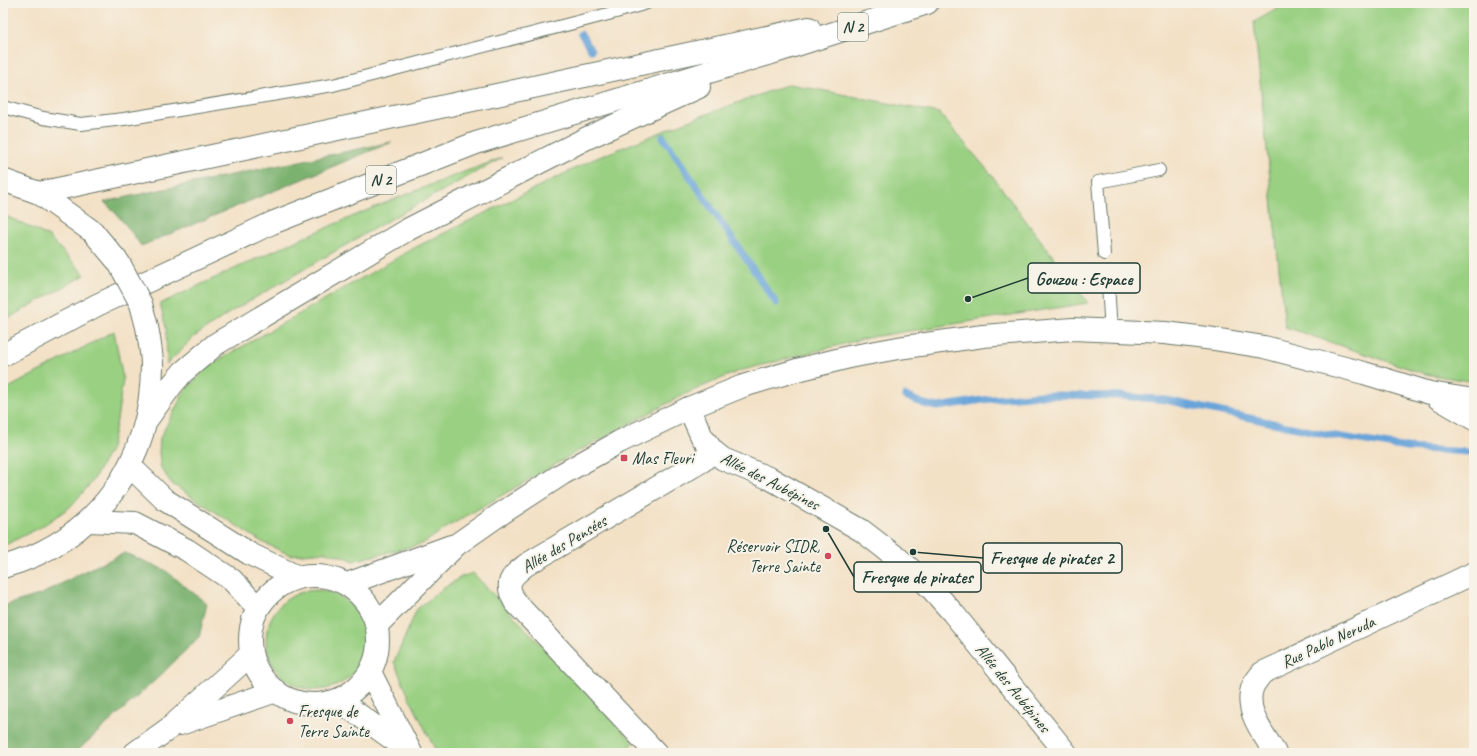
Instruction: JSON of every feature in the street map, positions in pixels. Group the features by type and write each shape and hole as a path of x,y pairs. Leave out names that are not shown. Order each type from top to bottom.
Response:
{"street":[{"name":"N 2","path":"3,355 97,305 272,223 476,143 778,51 926,3"},
{"path":"40,193 926,3"},
{"path":"3,567 24,561 58,544 89,521 111,495 130,466 148,418 179,377 216,344 407,230 587,138 778,51"},
{"path":"3,180 40,193 93,232 120,263 141,304 149,338 152,364 148,418"},
{"path":"377,625 456,545 562,474 619,442 689,408 743,386 849,357 898,348 983,336 1073,329 1165,333 1264,347 1364,373 1430,393 1474,400"},
{"path":"1430,393 1474,420"},
{"name":"Allée des Aubépines","path":"689,408 702,438 712,451 723,459 772,479 793,490 861,530 900,560 930,587 953,613 1066,753"},
{"name":"Allée des Pensées","path":"653,752 515,602 509,591 510,583 516,573 526,564 702,461 712,451"},
{"path":"130,466 165,500 250,554 298,577"},
{"path":"89,521 135,523 142,526 187,550 232,580 258,608"},
{"path":"347,584 456,545"},
{"name":"Rue Pablo Neruda","path":"1275,753 1255,719 1250,701 1253,687 1262,673 1474,573"},
{"path":"315,575 332,578 347,584 360,595 371,609 377,625 378,641 376,657 370,672 356,688 338,700 317,704 295,701 276,691 264,681 251,654 250,638 253,622 258,608 269,594 282,584 298,577 315,575"},
{"path":"135,753 172,727 251,654"},
{"path":"370,672 411,752"},
{"path":"172,727 276,691"},
{"path":"338,700 411,752"}],"lane":[{"path":"3,107 43,118 81,124 147,116 333,85 647,3"},
{"path":"1104,254 1098,182 1159,170"},
{"path":"1108,285 1110,331"}],"green space":[{"path":"1288,3 1474,3 1474,382 1425,374 1285,327 1254,22"},
{"path":"789,84 939,113 990,173 1088,303 871,337 739,371 685,394 575,453 449,526 422,544 353,561 348,558 326,552 290,555 262,542 172,484 161,468 159,453 160,438 185,390 210,365 416,247 594,159 696,118"},
{"path":"392,142 141,246 115,212 104,202 212,179"},
{"path":"502,158 387,221 229,313 194,337 167,364 166,328 160,304 329,226 458,174"},
{"path":"3,215 49,237 85,275 3,321"},
{"path":"114,331 123,379 111,448 93,481 70,507 41,527 3,546 3,391"},
{"path":"125,553 165,570 207,604 199,637 162,674 75,753 3,753 3,606 42,594 85,571"},
{"path":"473,573 634,743 623,753 437,753 409,697 394,662 417,609 441,590 461,577"},
{"path":"316,590 335,594 352,604 362,621 366,640 362,659 352,676 335,686 316,690 297,686 280,676 270,659 266,640 270,621 280,604 297,594"}],"waterway":[{"path":"581,34 591,50"},
{"path":"663,137 776,303"},
{"path":"905,396 924,404 938,407 982,400 1041,395 1121,396 1166,400 1324,434 1407,448 1467,452"}],"place":[{"name":"Gouzou : Espace","path":"968,299"},
{"name":"Mas Fleuri","path":"624,458"},
{"name":"Fresque de pirates","path":"826,529"},
{"name":"Fresque de pirates 2","path":"913,552"},
{"name":"Réservoir SIDR, Terre Sainte","path":"828,556"},
{"name":"Fresque de Terre Sainte","path":"290,721"}]}
